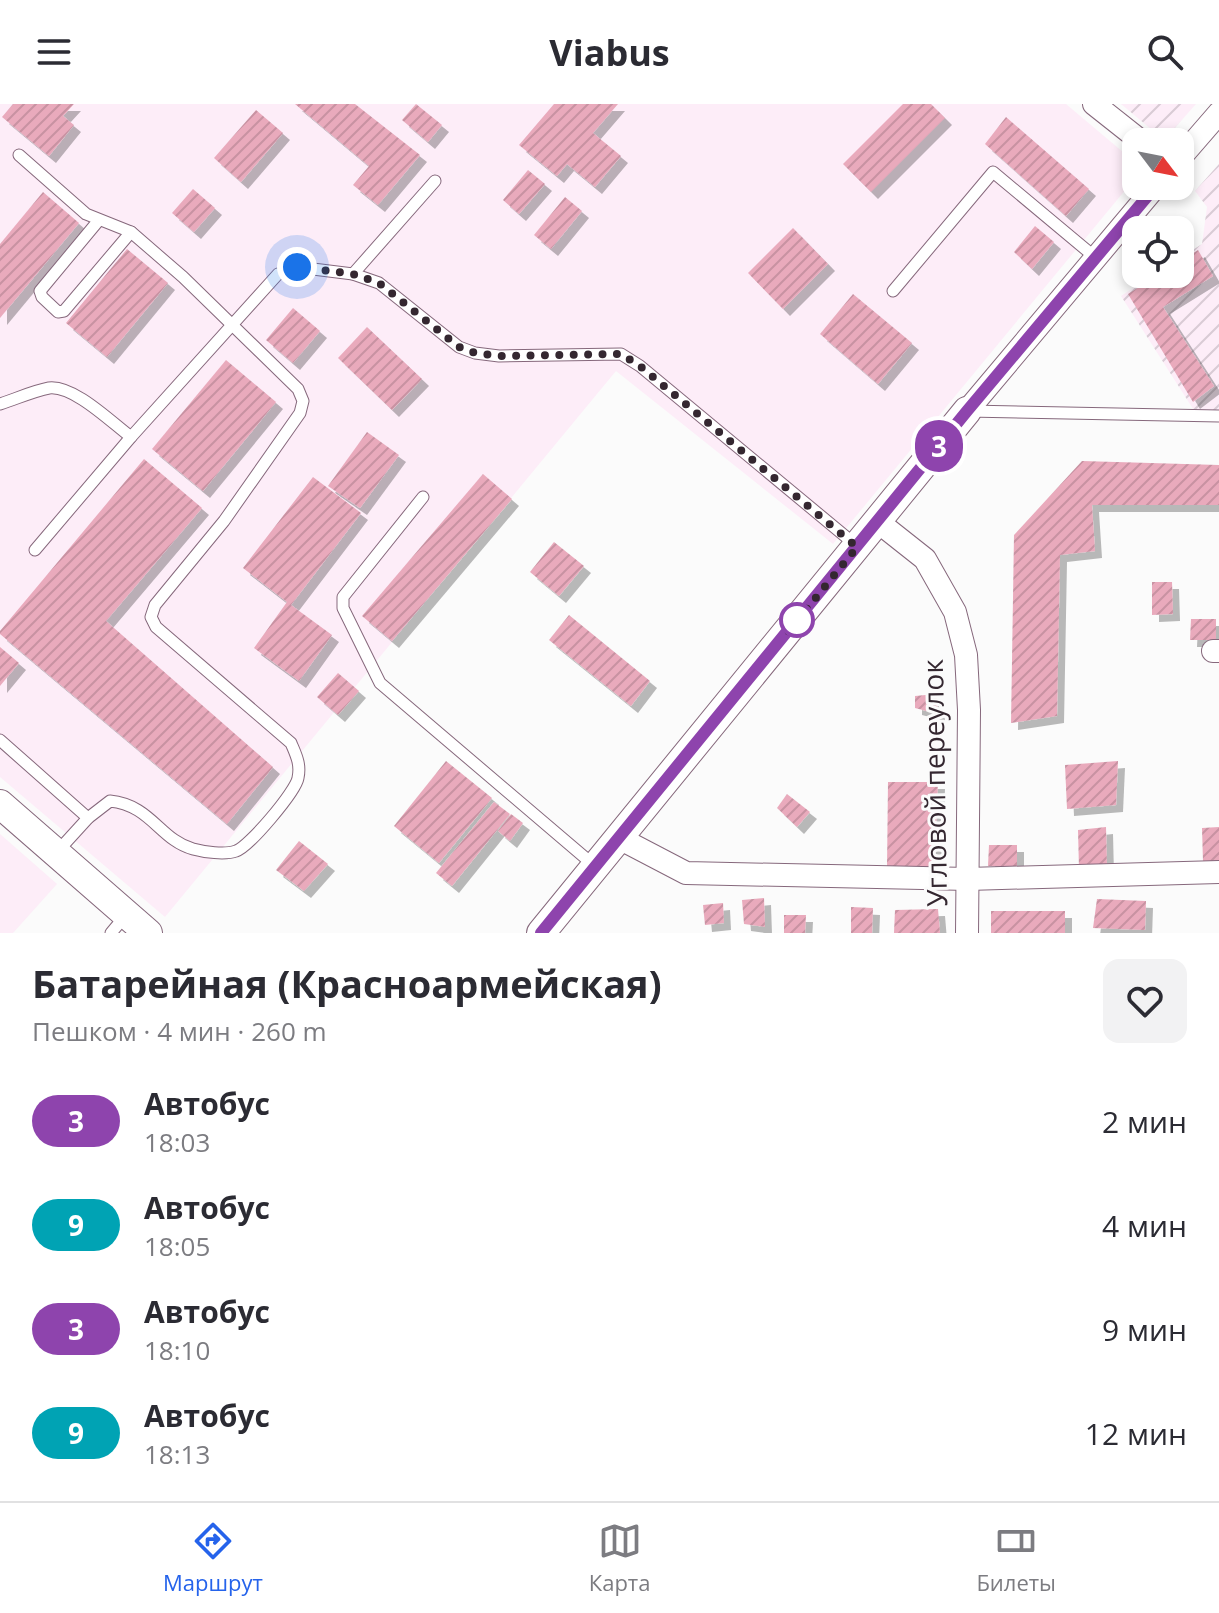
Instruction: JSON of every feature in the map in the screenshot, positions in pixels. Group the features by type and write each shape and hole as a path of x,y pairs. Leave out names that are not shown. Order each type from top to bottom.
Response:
{"street":[{"path":"1094,104 1124,128"},
{"path":"1194,142 1219,113"},
{"path":"541,933 967,411 1144,200"},
{"name":"Угловой переулок","path":"877,521 925,559 955,612 966,655 969,710 967,933"},
{"path":"0,804 57,852 129,927"},
{"path":"619,838 686,873 968,879 1219,872"}],"lane":[{"path":"19,155 86,214 131,232 183,277 298,389 303,401 300,413 224,521 155,605 151,617 156,627 291,743 300,762 298,782 253,841 239,851 229,853 182,845 127,802 110,801 88,818 57,852"},
{"path":"893,291 993,172 1096,258"},
{"path":"353,274 435,181"},
{"path":"99,220 40,291 58,312 64,311 131,232"},
{"path":"35,550 131,437 278,274 297,267 353,274 379,283 459,347 475,353 499,356 621,354 640,366 857,547"},
{"path":"0,404 51,388 66,390 131,437"},
{"path":"967,411 1219,416"},
{"path":"423,497 343,597 343,608 380,683 596,867"},
{"path":"0,740 88,818"}],"shaded area":[{"path":"0,104 1066,104 1122,151 1122,194 833,544 616,371 165,917 0,777"},
{"path":"1121,104 1196,104 1175,128 1150,128"},
{"path":"1219,164 1219,411 1195,412 1121,296 1133,288 1194,288 1194,249 1202,244 1207,207 1195,191"},
{"path":"0,834 57,884 13,933 0,933"}],"building":[{"path":"13,104 74,104 63,116 74,125 49,156 2,117"},
{"path":"295,104 355,104 420,155 378,205 353,185 369,166"},
{"path":"416,104 442,125 428,142 402,120"},
{"path":"554,104 618,104 593,133 621,156 595,187 567,164 557,176 519,145"},
{"path":"903,104 931,104 945,118 871,192 843,164"},
{"path":"256,110 283,133 241,182 214,158"},
{"path":"1006,117 1089,189 1066,216 985,144"},
{"path":"528,170 545,184 519,214 503,200"},
{"path":"193,189 215,208 194,232 172,213"},
{"path":"43,192 79,223 0,318 0,244"},
{"path":"565,197 582,211 551,249 534,235"},
{"path":"1035,226 1054,242 1032,269 1014,252"},
{"path":"793,228 828,264 783,309 748,273"},
{"path":"127,249 168,283 107,357 66,323"},
{"path":"1198,250 1213,276 1194,288 1194,253"},
{"path":"1138,288 1194,288 1163,307 1214,386 1193,402 1128,294"},
{"path":"853,294 912,343 878,384 820,334"},
{"path":"293,308 320,331 293,363 266,340"},
{"path":"367,327 422,379 392,410 338,358"},
{"path":"226,360 276,402 203,491 152,449"},
{"path":"367,432 399,455 360,508 328,486"},
{"path":"144,459 202,508 106,621 273,767 227,824 0,634"},
{"path":"1082,461 1219,465 1219,505 1092,505 1095,551 1060,555 1057,716 1011,723 1014,535"},
{"path":"483,474 512,499 392,641 362,616"},
{"path":"313,477 361,513 291,605 332,635 299,681 254,648 287,602 243,568"},
{"path":"554,542 584,566 559,596 530,572"},
{"path":"1152,582 1172,582 1173,614 1152,615"},
{"path":"569,615 650,681 631,706 549,640"},
{"path":"1191,619 1216,619 1216,640 1190,640"},
{"path":"0,647 19,663 0,686"},
{"path":"338,673 359,691 338,715 317,697"},
{"path":"936,694 938,714 915,708 915,696"},
{"path":"446,761 492,798 439,863 394,826"},
{"path":"1118,761 1116,805 1067,809 1065,765"},
{"path":"888,782 938,782 934,870 887,868"},
{"path":"787,794 810,812 797,827 777,808"},
{"path":"494,802 510,814 452,886 436,873"},
{"path":"511,814 523,823 510,841 498,831"},
{"path":"1106,827 1107,868 1079,869 1078,830"},
{"path":"1219,827 1219,862 1203,862 1202,828"},
{"path":"299,841 328,864 304,891 276,870"},
{"path":"989,845 1017,845 1017,866 988,866"},
{"path":"764,898 765,927 744,924 742,900"},
{"path":"1097,899 1146,901 1145,930 1093,928"},
{"path":"723,903 724,923 705,925 703,905"},
{"path":"851,907 873,908 872,933 851,933"},
{"path":"938,909 940,933 894,933 895,910"},
{"path":"991,911 1065,911 1065,933 991,933"},
{"path":"784,915 806,915 805,933 784,933"}],"bus line":[{"name":"3","path":"541,933 967,411 1144,200"}],"route":[{"path":"297,267 353,274 379,283 459,347 475,353 499,356 621,354 640,366 857,547 788,632 797,620"}]}
